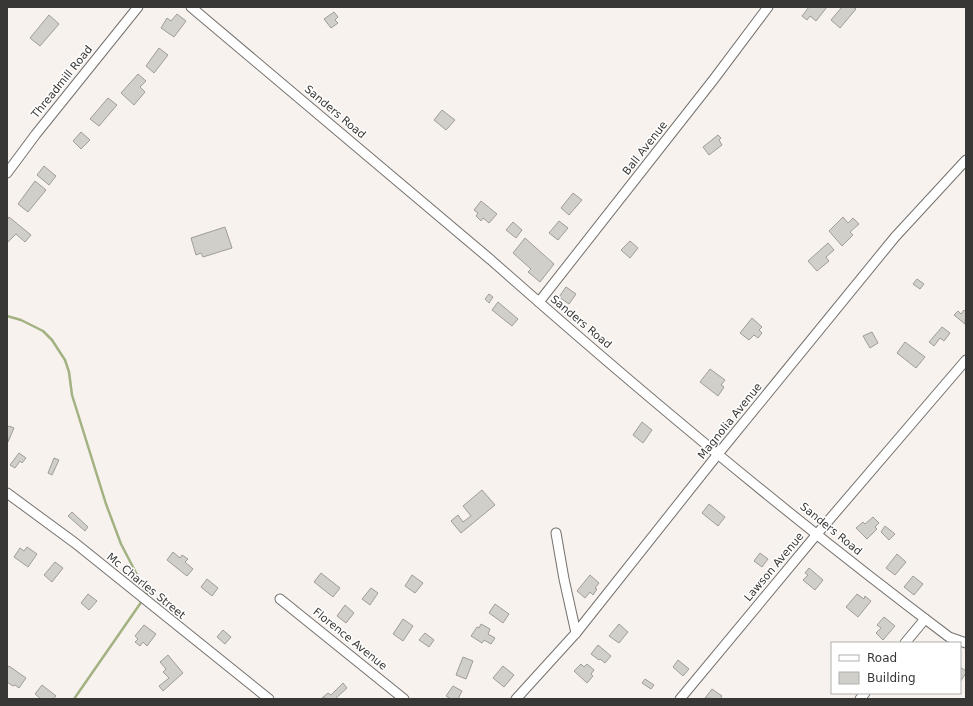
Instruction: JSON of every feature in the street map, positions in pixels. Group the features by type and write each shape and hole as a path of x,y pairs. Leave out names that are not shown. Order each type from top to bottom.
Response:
{"street":[{"name":"Threadmill Road","path":"7,173 36,134 138,7"},
{"name":"Sanders Road","path":"191,7 718,454 925,619 949,637 966,643"},
{"name":"Ball Avenue","path":"539,302 714,79 768,7"},
{"name":"Magnolia Avenue","path":"516,699 576,634 718,454 895,237 966,160"},
{"name":"Lawson Avenue","path":"680,699 817,534 966,360"},
{"name":"Mc Charles Street","path":"7,493 75,543 269,699"},
{"path":"556,533 576,634"},
{"name":"Florence Avenue","path":"280,599 404,699"},
{"path":"906,642 925,619"}],"building":[{"path":"809,7 827,7 816,21 810,16 807,20 802,16"},
{"path":"842,7 853,7 856,9 840,28 831,20"},
{"path":"334,12 338,17 335,20 338,23 331,28 324,19"},
{"path":"177,14 186,21 174,37 161,28 167,18 171,21"},
{"path":"49,15 59,24 40,46 30,38"},
{"path":"159,48 168,55 154,73 146,66"},
{"path":"138,74 146,81 140,87 145,92 134,105 121,93"},
{"path":"108,98 117,105 99,126 90,119"},
{"path":"442,110 455,120 446,130 434,120"},
{"path":"81,132 90,140 81,149 73,141"},
{"path":"718,135 721,138 719,140 722,145 709,155 703,147"},
{"path":"44,166 56,176 49,185 37,175"},
{"path":"35,181 46,190 28,212 18,204"},
{"path":"573,193 582,200 569,215 561,208"},
{"path":"481,201 497,214 489,223 483,218 481,221 476,216 478,213 474,210"},
{"path":"9,217 31,235 25,242 16,234 7,243 7,220"},
{"path":"843,217 848,223 853,218 859,224 850,232 853,235 842,246 829,231"},
{"path":"559,221 568,228 558,240 549,233"},
{"path":"513,222 522,230 516,238 506,230"},
{"path":"225,227 232,248 203,257 201,253 196,255 191,238"},
{"path":"525,238 554,264 540,282 528,272 531,269 513,253"},
{"path":"630,241 638,248 630,258 621,250"},
{"path":"828,243 834,250 826,257 829,261 817,271 808,261"},
{"path":"917,279 924,284 920,289 913,284"},
{"path":"566,287 576,294 569,304 559,297"},
{"path":"489,294 493,297 489,303 485,299"},
{"path":"498,302 518,319 512,326 492,310"},
{"path":"964,310 966,312 965,324 954,315 958,311 961,314"},
{"path":"752,318 762,327 759,330 762,333 758,338 754,335 749,340 740,333"},
{"path":"942,327 950,333 944,341 940,338 934,346 929,342"},
{"path":"872,332 878,343 870,348 863,336"},
{"path":"905,342 925,357 916,368 897,353"},
{"path":"710,369 725,380 721,385 724,387 718,396 700,382"},
{"path":"642,422 652,430 643,443 633,435"},
{"path":"9,426 14,428 8,442 7,428"},
{"path":"19,453 26,458 22,463 20,461 15,468 10,465"},
{"path":"54,458 59,460 52,475 48,473"},
{"path":"482,490 495,505 461,533 451,521 458,515 463,522 471,516 463,506"},
{"path":"709,504 725,517 718,526 702,513"},
{"path":"72,512 88,527 85,531 68,516"},
{"path":"873,517 879,523 875,527 877,529 867,539 856,528 863,522 865,524"},
{"path":"885,526 895,534 889,540 881,532"},
{"path":"27,547 37,554 28,567 14,557 20,548 24,551"},
{"path":"173,552 180,558 182,555 188,559 185,562 193,569 187,576 167,560"},
{"path":"760,553 768,559 762,567 754,561"},
{"path":"897,554 906,562 895,575 886,568"},
{"path":"55,562 63,568 52,582 44,575"},
{"path":"809,568 823,580 815,590 803,580 808,575 805,573"},
{"path":"321,573 340,588 333,597 314,582"},
{"path":"412,575 423,583 415,593 405,586"},
{"path":"590,575 599,583 595,588 597,589 593,595 590,592 585,598 577,591"},
{"path":"913,576 923,584 914,595 904,587"},
{"path":"207,579 218,588 212,596 201,587"},
{"path":"371,588 378,593 370,605 362,599"},
{"path":"88,594 97,601 89,610 81,603"},
{"path":"857,594 864,599 865,596 871,601 858,617 846,607"},
{"path":"495,604 509,614 503,623 489,613"},
{"path":"345,605 354,613 346,623 337,616"},
{"path":"884,617 895,626 883,640 876,633 881,628 877,625"},
{"path":"403,619 413,626 403,641 393,634"},
{"path":"481,624 490,629 488,634 495,638 491,644 484,640 482,643 471,636"},
{"path":"619,624 628,632 619,643 609,636"},
{"path":"144,625 156,634 147,646 143,642 140,646 135,642 138,639 135,636"},
{"path":"223,630 231,637 225,644 217,637"},
{"path":"425,633 434,640 429,647 419,640"},
{"path":"598,645 611,656 605,663 591,654"},
{"path":"168,655 183,673 163,691 159,686 169,678 163,672 166,669 160,662"},
{"path":"463,657 473,661 466,679 456,675"},
{"path":"678,660 689,669 683,676 673,667"},
{"path":"581,664 584,667 587,664 594,670 591,674 593,676 587,683 574,671"},
{"path":"9,666 26,678 19,688 7,682 7,668"},
{"path":"503,666 514,675 504,687 493,678"},
{"path":"961,668 966,671 961,680"},
{"path":"645,679 654,685 651,689 642,683"},
{"path":"343,683 347,688 335,699 322,698 328,693 331,695"},
{"path":"42,685 56,696 53,699 41,699 35,694"},
{"path":"453,686 462,691 458,699 451,699 446,696"},
{"path":"712,689 722,696 720,699 705,698"}],"waterway":[{"path":"7,316 21,320 43,331 52,340 65,360 69,372 72,395 106,504 121,544 147,594 145,596"},
{"path":"74,699 142,601"}]}
